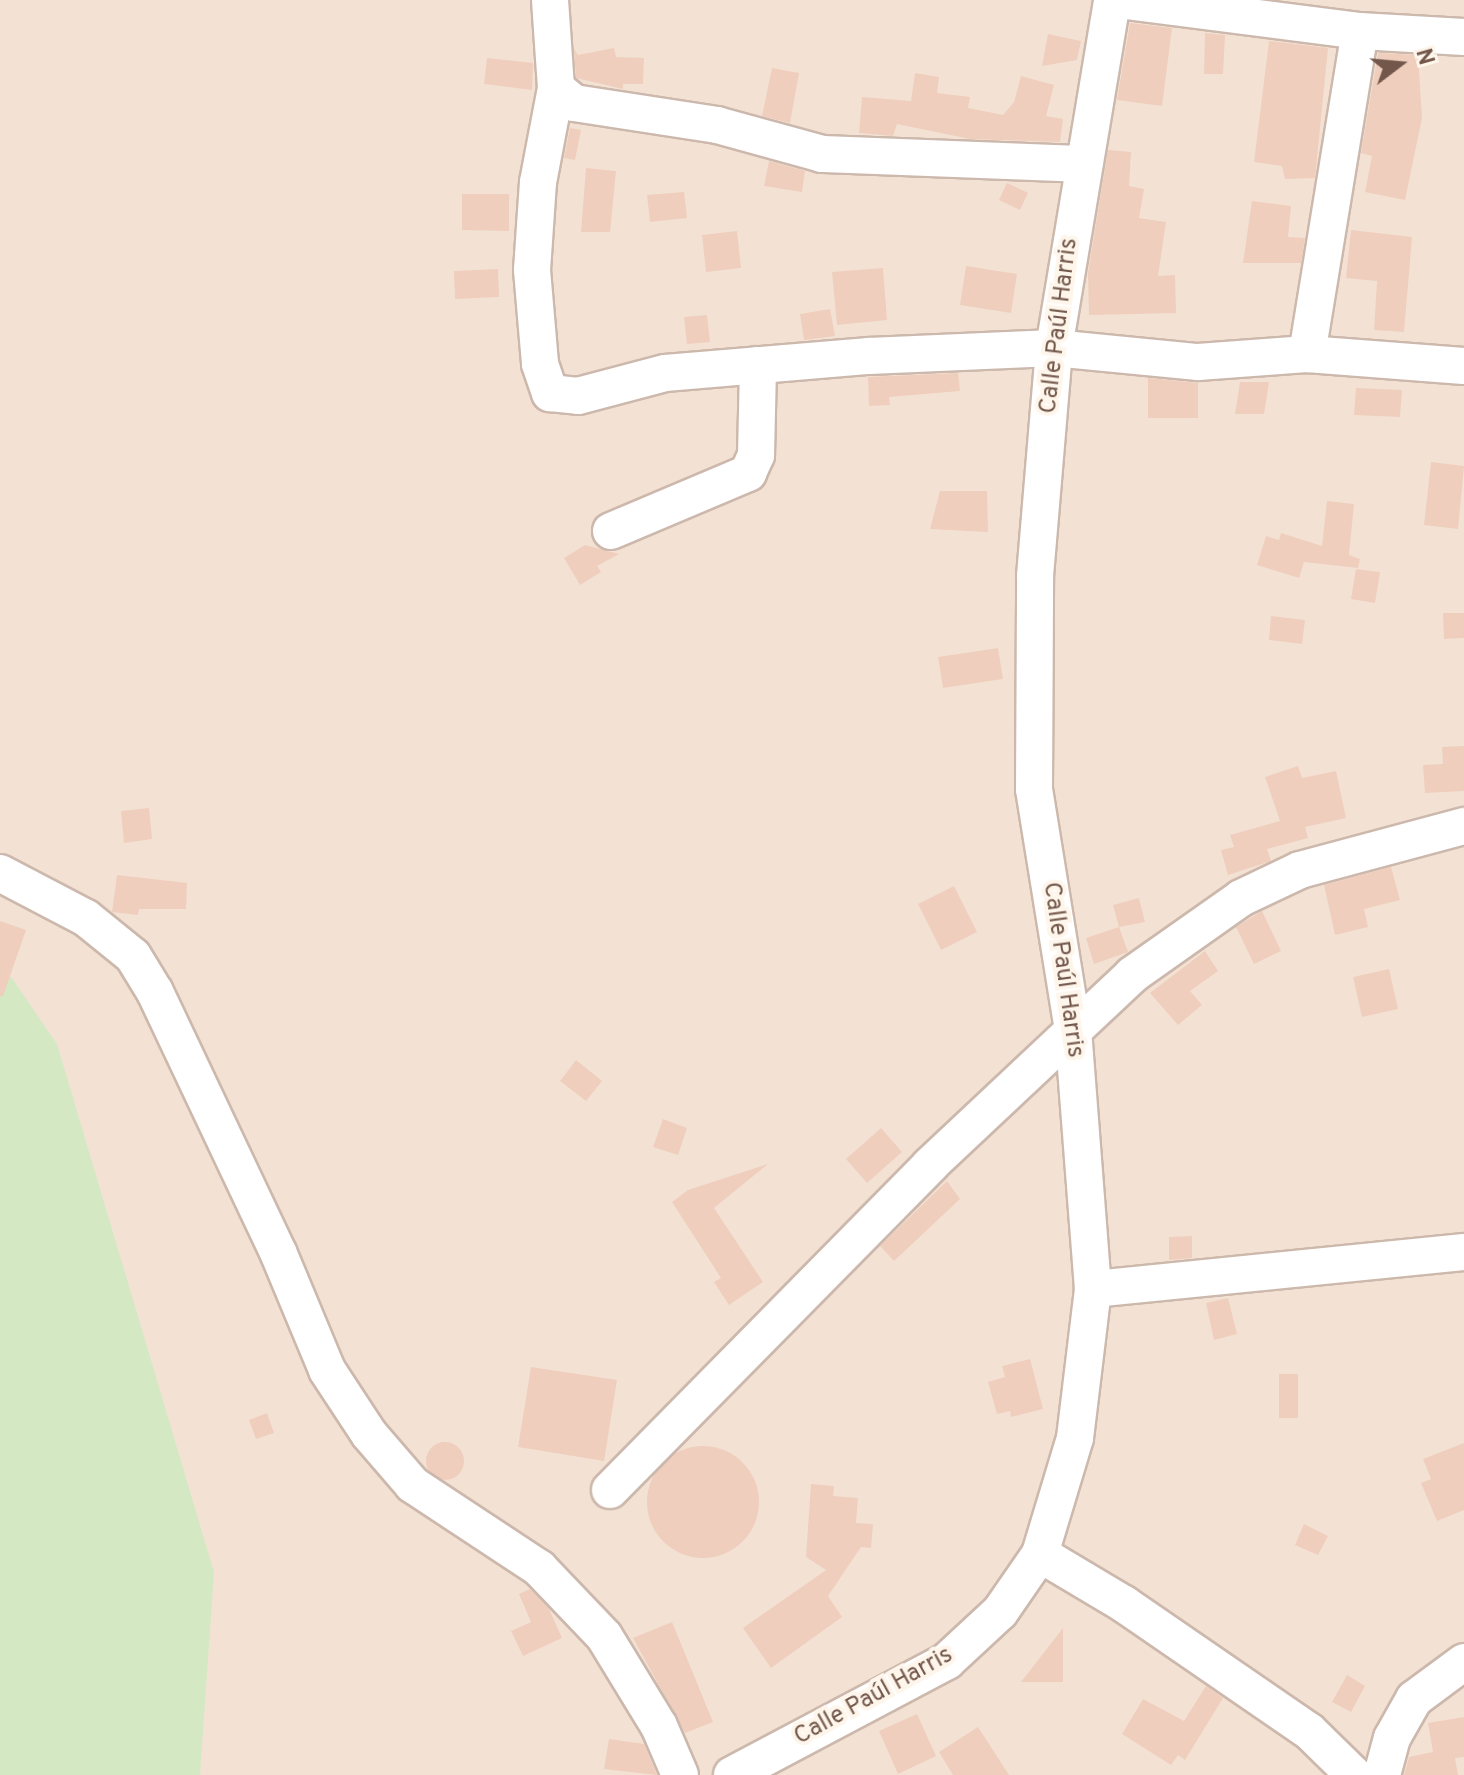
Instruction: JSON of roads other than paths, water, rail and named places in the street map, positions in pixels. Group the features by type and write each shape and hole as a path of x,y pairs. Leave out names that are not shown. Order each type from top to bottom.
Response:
{"street":[{"path":"550,0 556,88 538,182 532,270 540,364 550,393 578,396 665,373 1054,348 1198,362 1307,354 1464,366"},
{"path":"1115,0 1265,20 1309,10 1360,31 1464,37"},
{"name":"Calle Paúl Harris","path":"732,1775 947,1661 1000,1612 1040,1554 1075,1438 1093,1289 1073,1030 1034,789 1035,576 1054,348 1081,164 1115,0"},
{"path":"1307,354 1360,31"},
{"path":"556,88 574,103 717,125 822,154 1081,164"},
{"path":"611,531 748,473 756,455 758,365"},
{"path":"610,1490 930,1165 1132,975 1241,898 1300,870 1464,826"},
{"path":"0,873 86,918 133,956 155,992 278,1252 327,1370 369,1434 413,1485 539,1568 604,1636 659,1726 680,1775"},
{"path":"1093,1289 1464,1252"},
{"path":"1040,1554 1124,1604 1309,1731 1354,1775"},
{"path":"1382,1775 1392,1738 1414,1699 1464,1662"}]}
